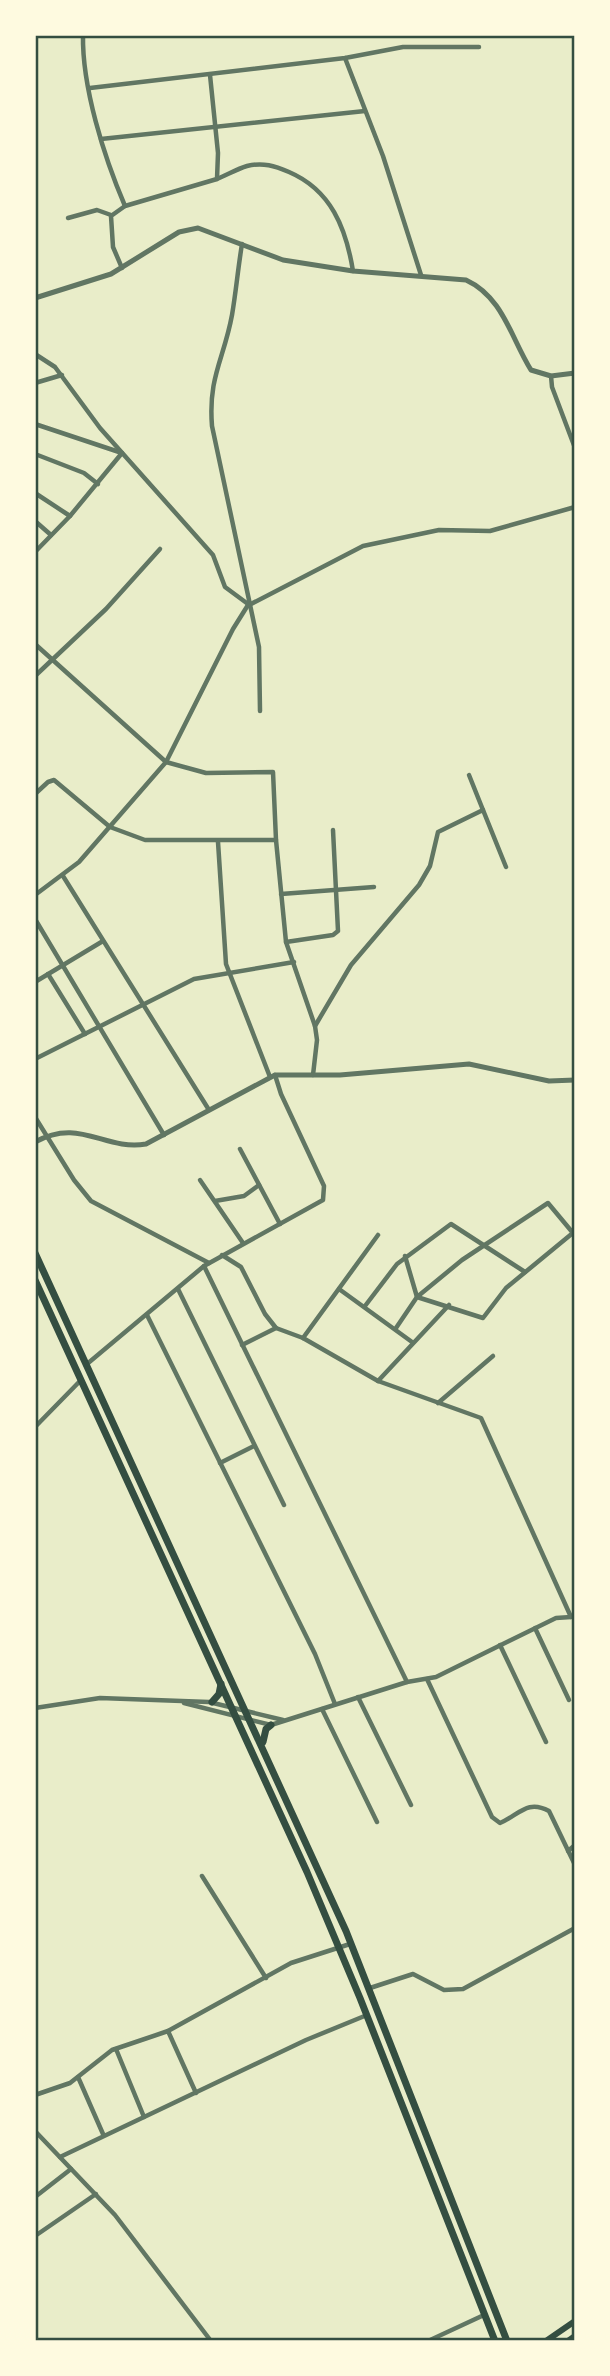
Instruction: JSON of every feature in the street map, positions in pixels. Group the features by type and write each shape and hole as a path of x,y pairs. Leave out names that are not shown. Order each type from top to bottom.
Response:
{"main road":[{"path":"35,1253 264,1747 351,1944 507,2341"},
{"path":"35,1280 232,1707 339,1948 495,2341"},
{"path":"212,1702 219,1694 221,1683"},
{"path":"264,1747 265,1733 271,1725"},
{"path":"546,2341 575,2321"},
{"path":"568,2341 575,2336"}],"street":[{"path":"83,35 86,75 101,139 125,206"},
{"path":"90,88 345,58 403,47 479,47"},
{"path":"345,58 383,156 421,275"},
{"path":"210,75 218,179"},
{"path":"101,139 365,111"},
{"path":"111,216 125,206 218,179 247,166 269,164 305,179 331,204 351,254 353,271"},
{"path":"68,218 97,211 111,216"},
{"path":"111,216 114,247 122,268"},
{"path":"35,298 122,268 179,232 198,228 283,260 353,271 466,280 482,287 509,326 531,370 551,376 575,373"},
{"path":"242,244 232,315 211,387 211,402 212,426 259,647 260,711"},
{"path":"35,354 62,375 122,453 213,555 225,587 249,605"},
{"path":"35,383 62,375"},
{"path":"551,376 552,387 575,448"},
{"path":"35,424 122,453"},
{"path":"35,552 70,516 122,453"},
{"path":"35,454 85,473 98,484"},
{"path":"35,493 70,516"},
{"path":"35,895 63,876 166,762 233,629 249,605 363,546 439,530 489,531 575,507"},
{"path":"35,521 51,535"},
{"path":"35,676 106,609 160,549"},
{"path":"35,644 166,762 206,773 273,772 276,840 286,942 315,1026 317,1047 313,1075"},
{"path":"469,775 506,867"},
{"path":"35,794 54,780 110,827 145,839 218,842 276,840"},
{"path":"315,1026 351,965 419,884 430,866 438,832 483,810"},
{"path":"286,942 337,933 333,830"},
{"path":"87,1364 206,1265 318,1205 325,1191 229,972 223,948 218,842"},
{"path":"63,876 209,1110"},
{"path":"281,894 374,887"},
{"path":"35,919 164,1135"},
{"path":"35,982 103,941"},
{"path":"35,1059 194,979 294,962"},
{"path":"48,974 85,1034"},
{"path":"35,1142 46,1136 74,1131 138,1145 164,1135 273,1076 469,1065 549,1081 575,1080"},
{"path":"35,1117 91,1201 206,1265 242,1345 407,1682"},
{"path":"240,1149 280,1224"},
{"path":"200,1180 243,1243"},
{"path":"215,1202 244,1196 259,1185"},
{"path":"396,1328 417,1297 484,1246 548,1203 574,1232 506,1288 483,1318 417,1297"},
{"path":"365,1306 405,1256 451,1224 525,1272"},
{"path":"303,1338 378,1235"},
{"path":"184,1703 271,1725 407,1682 446,1673 556,1618 573,1618 481,1418 378,1381 303,1338 276,1328 265,1314 246,1273 237,1262 222,1255"},
{"path":"405,1256 417,1297"},
{"path":"177,1289 284,1505"},
{"path":"339,1289 412,1342"},
{"path":"378,1381 412,1342 449,1306"},
{"path":"147,1315 315,1654 335,1704"},
{"path":"242,1345 276,1328"},
{"path":"438,1404 493,1356"},
{"path":"35,1427 82,1380"},
{"path":"220,1463 254,1446"},
{"path":"535,1628 569,1700"},
{"path":"500,1645 546,1742"},
{"path":"427,1679 497,1822 504,1822 526,1807 541,1807 554,1816 575,1865"},
{"path":"358,1697 411,1805"},
{"path":"35,1708 100,1698 212,1702 286,1721"},
{"path":"322,1709 377,1822"},
{"path":"568,1850 575,1845"},
{"path":"202,1875 266,1978"},
{"path":"370,1988 414,1974 444,1990 463,1989 575,1928"},
{"path":"35,2095 53,2091 117,2049 168,2031 297,1960 351,1944"},
{"path":"60,2157 367,2015"},
{"path":"168,2031 196,2093"},
{"path":"117,2049 144,2117"},
{"path":"78,2077 103,2135"},
{"path":"35,2131 96,2194 211,2341"},
{"path":"35,2197 71,2169"},
{"path":"35,2236 96,2194"},
{"path":"428,2341 484,2315"}]}
